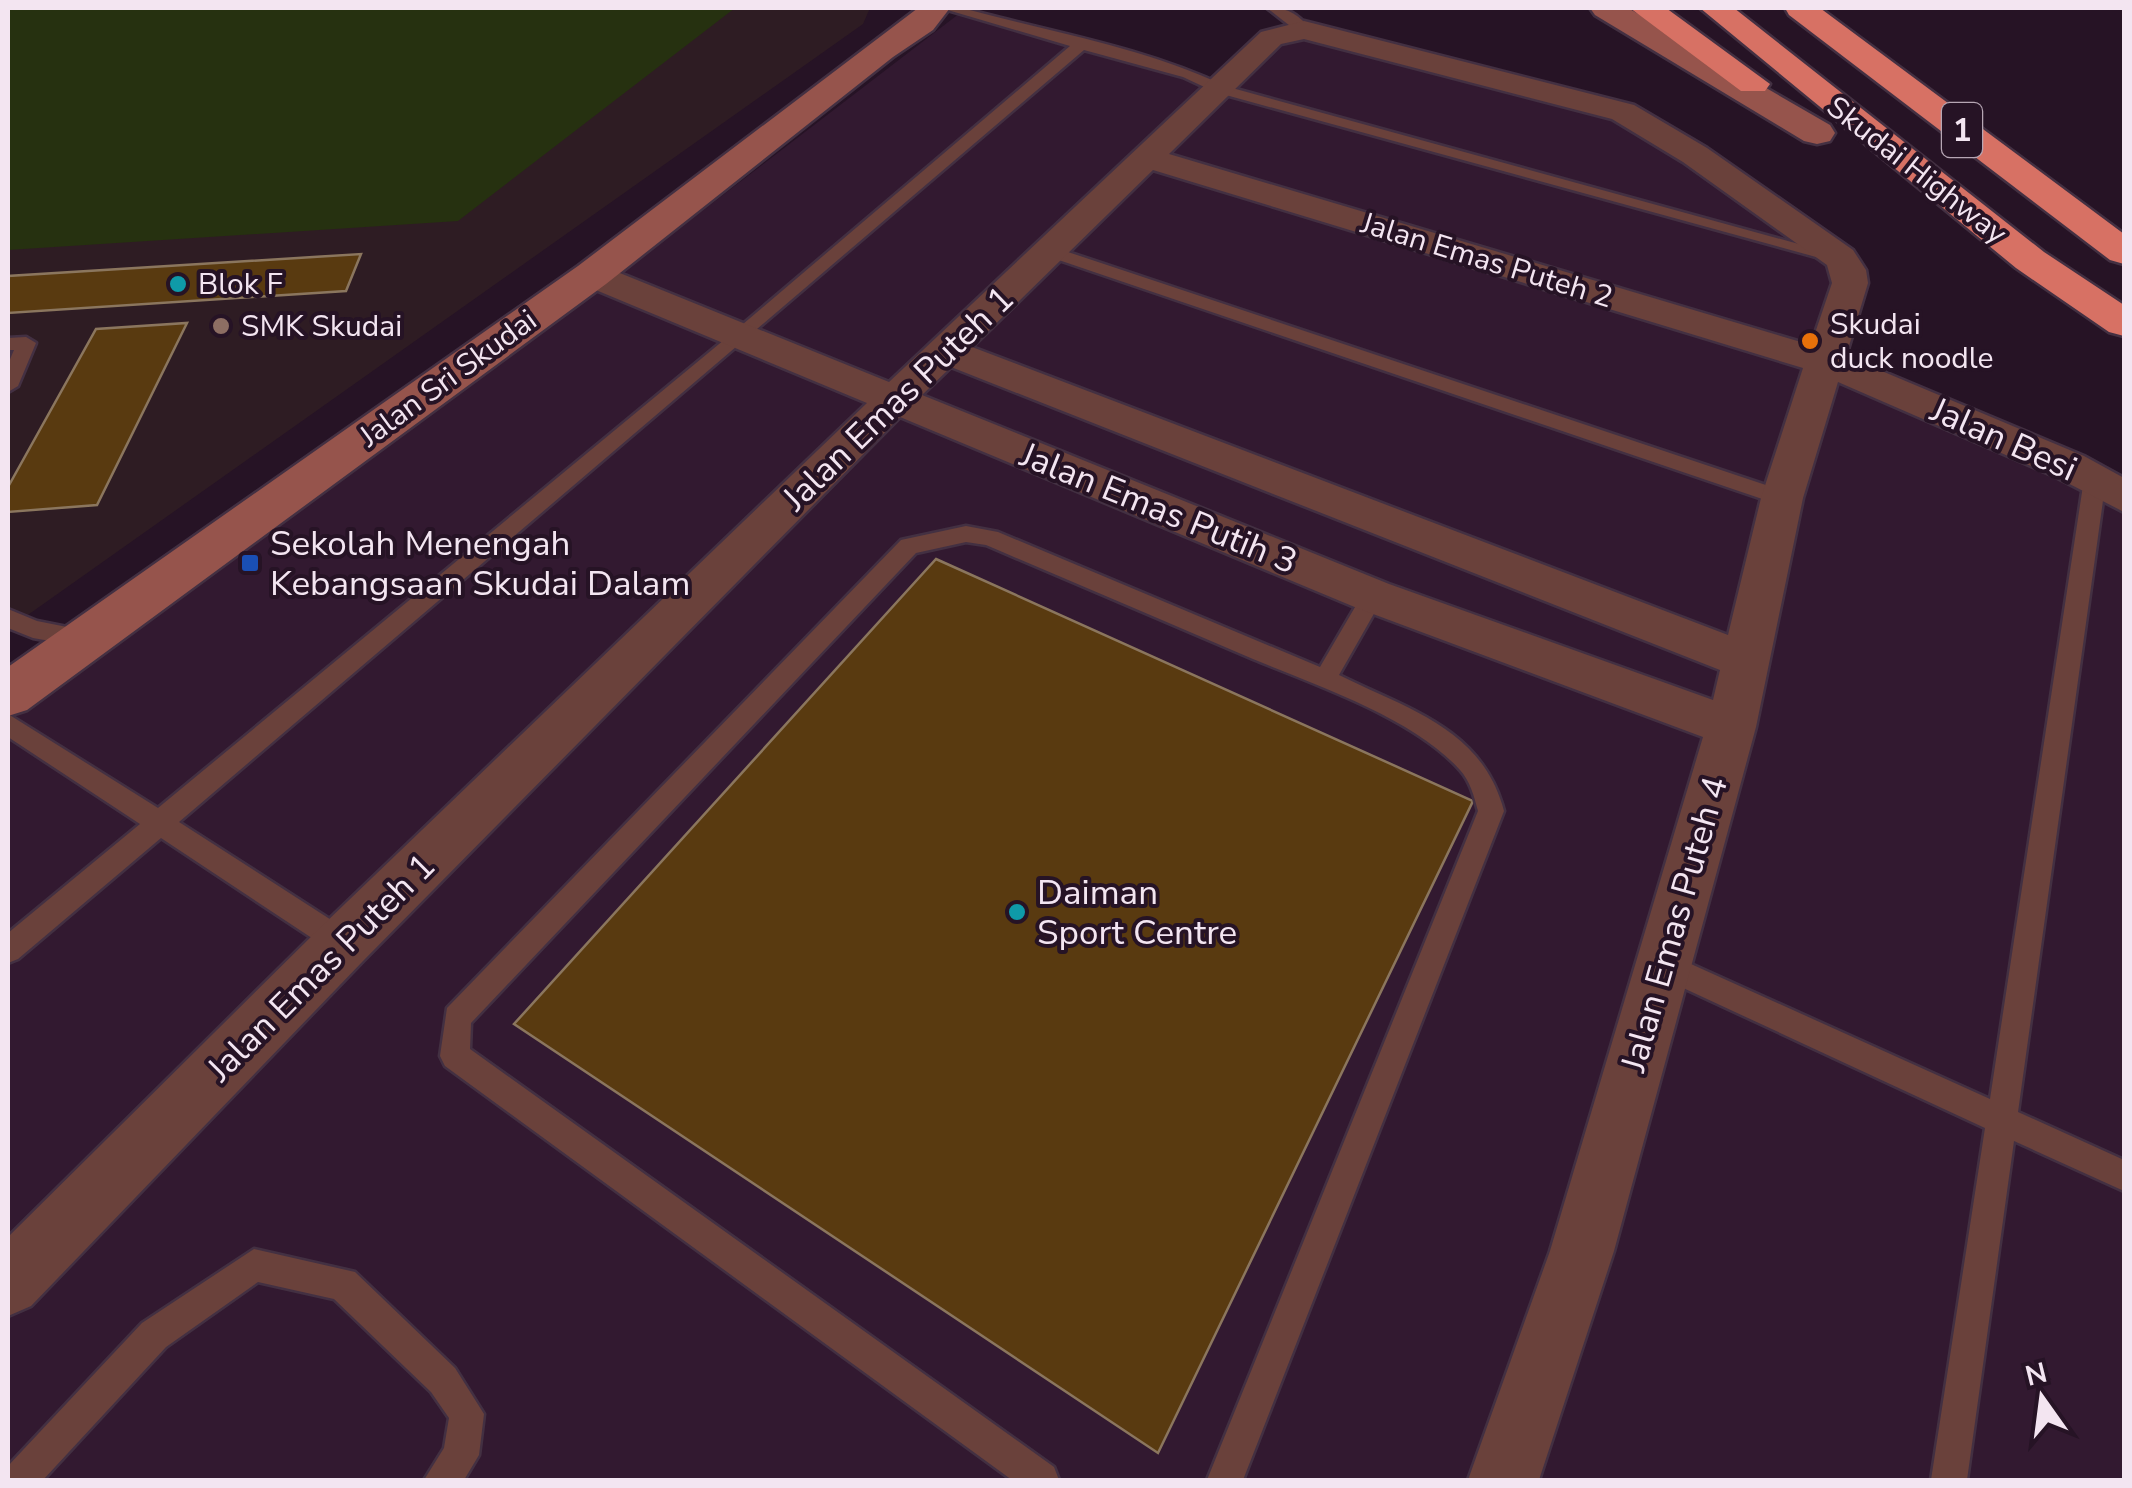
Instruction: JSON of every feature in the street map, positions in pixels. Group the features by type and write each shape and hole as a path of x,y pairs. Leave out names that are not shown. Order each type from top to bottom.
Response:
{"highway":[{"path":"1646,8 1817,133 2030,260"},
{"name":"Skudai Highway","path":"1800,8 2124,251"},
{"name":"Skudai Highway","path":"1718,12 2030,260 2124,324"},
{"path":"1878,26 2124,251"}],"street":[{"name":"Jalan Sri Skudai","path":"881,50 911,8"},
{"name":"Jalan Sri Skudai","path":"8,695 592,275 881,50 922,24 934,8"},
{"path":"1606,8 1817,133"},
{"name":"Jalan Emas Puteh 1","path":"8,1282 895,399 1271,38 1304,30"},
{"path":"1304,30 1623,112 1696,155 1840,258 1848,270 1850,284 1826,362"},
{"name":"Jalan Emas Puteh 2","path":"1148,158 1826,362"},
{"name":"Jalan Emas Putih 3","path":"592,275 1374,596 1731,727"},
{"path":"946,351 1746,660"},
{"name":"Jalan Besi","path":"1826,362 2110,488"},
{"name":"Jalan Emas Puteh 4","path":"1504,1480 1582,1251 1731,727 1782,498 1826,362"}],"lane":[{"path":"948,8 1188,74 1220,89 1840,258"},
{"path":"1274,8 1289,14 1304,30"},
{"path":"8,950 1082,43"},
{"path":"1050,251 1782,498"},
{"path":"8,344 26,342 8,386"},
{"path":"1948,1480 2110,488"},
{"path":"1041,1480 455,1056 457,1018 909,546 966,534 990,538 1325,680 1433,735 1469,762 1484,785 1491,810 1225,1480"},
{"path":"1325,680 1374,596"},
{"path":"8,618 32,628 84,638"},
{"path":"8,724 344,944"},
{"path":"1662,964 2124,1176"},
{"path":"19,1480 154,1334 254,1265 343,1284 443,1380 467,1414 461,1455 442,1480"}],"shaded area":[{"name":"SMK Skudai","path":"8,8 870,8 863,24 8,629"},
{"path":"960,13 1186,77 1225,95 1281,41 1303,35 1625,119 1825,257 1835,275 1809,366 2110,497 2124,512 2124,1480 8,1480 8,722 629,267"}],"green space":[{"path":"8,8 735,8 458,221 8,250"}],"building":[{"name":"Blok F","path":"361,254 346,291 8,313 8,276"},
{"path":"187,323 97,505 8,512 8,487 96,329"},
{"name":"Daiman Sport Centre","path":"936,559 1473,801 1158,1453 514,1024"}],"place":[{"name":"Blok F","path":"178,284"},
{"name":"SMK Skudai","path":"221,326"},
{"name":"Skudai duck noodle","path":"1810,341"},
{"name":"Sekolah Menengah Kebangsaan Skudai Dalam","path":"250,563"},
{"name":"Daiman Sport Centre","path":"1017,912"}]}
